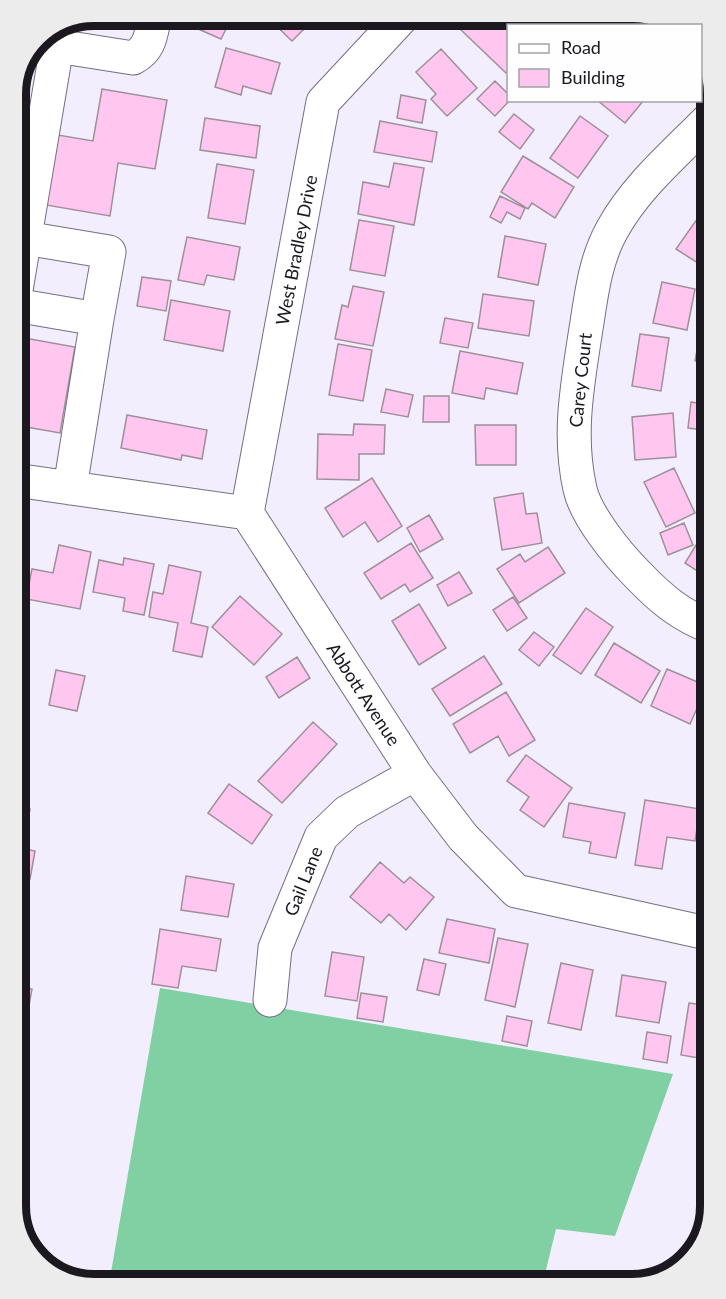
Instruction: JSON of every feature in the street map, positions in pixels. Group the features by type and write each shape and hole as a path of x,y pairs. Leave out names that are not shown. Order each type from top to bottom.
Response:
{"street":[{"path":"26,232 59,37 133,58 142,54 150,43 153,26"},
{"name":"West Bradley Drive","path":"247,513 324,102 394,26"},
{"name":"Carey Court","path":"700,128 634,195 604,247 593,285 574,405 574,445 580,491 599,529 625,562 662,600 700,623"},
{"path":"26,238 109,252 70,488"},
{"path":"26,307 97,319"},
{"path":"26,482 247,513"},
{"name":"Abbott Avenue","path":"247,513 415,774 463,837 516,891 700,932"},
{"name":"Gail Lane","path":"270,1000 275,948 321,837 347,812 415,774"}],"green space":[{"path":"160,988 673,1074 615,1236 556,1229 545,1274 111,1273"}],"building":[{"path":"197,26 228,26 221,39 196,28"},
{"path":"276,26 307,26 292,41"},
{"path":"463,26 503,26 507,30 507,72 506,73 460,29"},
{"path":"226,48 280,63 271,94 243,86 241,95 215,87"},
{"path":"441,49 477,88 447,116 431,99 436,94 416,72"},
{"path":"495,81 507,93 508,102 495,116 477,99"},
{"path":"102,89 167,100 155,169 118,163 110,216 46,205 58,135 93,141"},
{"path":"401,95 426,100 422,123 397,118"},
{"path":"599,102 642,102 625,123"},
{"path":"514,114 534,130 520,149 499,132"},
{"path":"580,116 608,136 578,178 550,158"},
{"path":"205,118 260,126 256,158 200,150"},
{"path":"380,121 437,132 432,162 374,152"},
{"path":"523,156 574,187 555,218 532,203 528,209 501,192"},
{"path":"394,163 424,168 414,225 358,214 363,182 389,187"},
{"path":"217,164 254,170 245,224 208,218"},
{"path":"500,196 525,208 520,219 507,212 501,223 490,217"},
{"path":"700,215 700,264 676,249"},
{"path":"359,220 394,226 385,276 350,270"},
{"path":"505,236 546,244 538,285 498,277"},
{"path":"187,237 240,247 234,280 207,275 204,285 178,280"},
{"path":"142,277 171,281 166,311 137,306"},
{"path":"662,282 695,289 687,330 653,323"},
{"path":"353,286 384,292 373,346 335,339 342,305 348,307"},
{"path":"483,294 534,301 529,336 478,328"},
{"path":"171,300 230,311 223,351 164,340"},
{"path":"445,318 473,323 468,348 440,343"},
{"path":"640,334 669,338 661,391 632,386"},
{"path":"26,338 75,347 60,433 26,427"},
{"path":"699,339 700,339 700,362 695,361"},
{"path":"338,344 372,350 363,401 329,395"},
{"path":"460,351 523,363 517,394 486,388 484,399 452,393"},
{"path":"386,389 413,395 408,417 381,412"},
{"path":"424,396 449,396 449,422 423,422"},
{"path":"691,402 700,403 700,430 688,428"},
{"path":"673,413 676,457 635,460 632,417"},
{"path":"127,415 207,430 202,459 182,455 181,460 121,448"},
{"path":"354,424 385,425 384,454 359,454 359,480 317,479 318,434 353,435"},
{"path":"475,425 516,425 516,465 476,465"},
{"path":"674,468 695,513 666,527 644,482"},
{"path":"372,478 402,526 378,542 365,522 343,537 325,508"},
{"path":"523,493 526,514 537,513 542,543 502,550 494,498"},
{"path":"429,515 443,539 420,552 407,528"},
{"path":"684,523 693,545 668,555 660,533"},
{"path":"700,539 700,573 685,563"},
{"path":"411,543 433,578 410,592 405,584 381,599 364,573"},
{"path":"59,545 91,552 80,609 26,599 32,569 53,573"},
{"path":"548,547 565,573 519,603 497,569 520,554 525,562"},
{"path":"124,558 154,564 144,615 123,611 125,598 93,592 99,560 123,565"},
{"path":"169,565 201,572 191,623 208,627 202,657 173,651 178,623 149,617 153,592 163,594"},
{"path":"459,572 472,593 448,606 437,585"},
{"path":"240,596 282,634 254,665 212,627"},
{"path":"513,597 527,618 507,631 493,610"},
{"path":"419,604 446,648 419,665 392,621"},
{"path":"586,608 613,627 581,674 553,655"},
{"path":"534,632 554,647 539,666 519,650"},
{"path":"614,643 660,671 641,703 595,675"},
{"path":"484,656 502,684 450,716 432,689"},
{"path":"297,657 310,678 279,698 266,677"},
{"path":"667,669 700,683 700,702 690,724 651,706"},
{"path":"56,670 85,676 77,711 49,705"},
{"path":"506,692 535,740 509,756 498,736 470,753 453,724"},
{"path":"313,722 337,744 282,803 258,781"},
{"path":"526,755 572,788 544,827 520,810 529,797 507,781"},
{"path":"229,784 272,815 252,844 208,813"},
{"path":"645,800 700,809 695,841 667,837 662,869 635,865"},
{"path":"569,803 625,813 616,858 589,853 591,842 563,837"},
{"path":"26,808 30,809 26,829"},
{"path":"26,849 35,851 30,879 26,878"},
{"path":"380,862 404,883 410,877 434,897 406,930 389,914 381,923 350,897"},
{"path":"186,876 234,884 228,917 181,910"},
{"path":"447,919 495,929 489,963 439,953"},
{"path":"160,929 221,939 216,971 182,966 178,988 152,984"},
{"path":"498,938 528,944 515,1007 485,1000"},
{"path":"332,952 364,957 357,1001 325,996"},
{"path":"424,959 446,964 439,995 417,990"},
{"path":"561,963 593,970 581,1030 548,1023"},
{"path":"622,975 666,982 659,1023 616,1016"},
{"path":"26,988 32,989 26,1016"},
{"path":"361,993 387,997 383,1022 357,1018"},
{"path":"689,1003 700,1004 700,1058 681,1055"},
{"path":"507,1016 532,1021 527,1046 502,1041"},
{"path":"647,1032 671,1036 667,1063 643,1059"}]}
